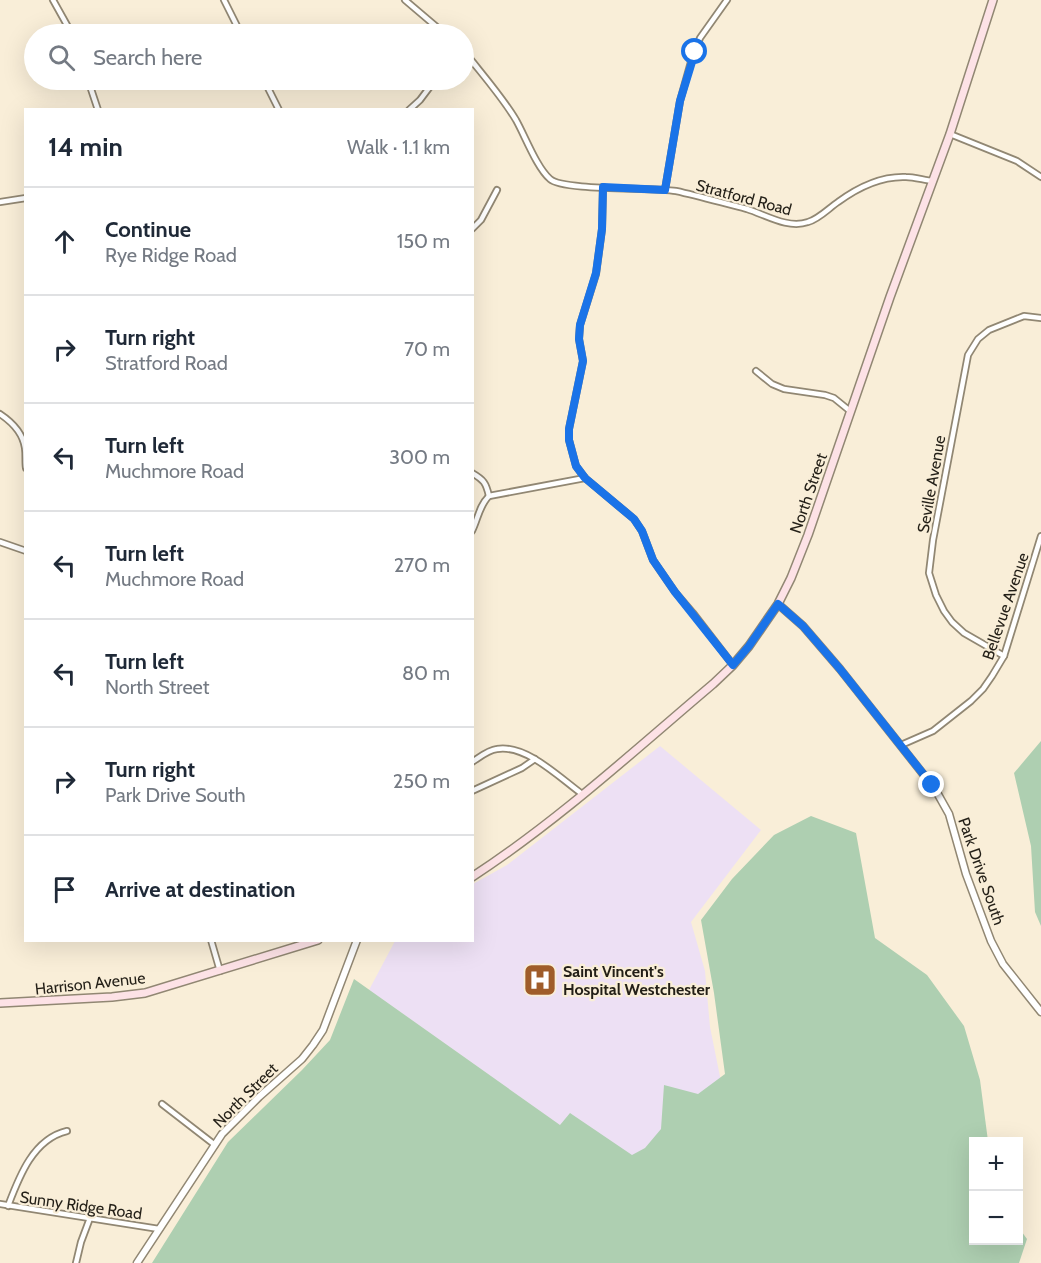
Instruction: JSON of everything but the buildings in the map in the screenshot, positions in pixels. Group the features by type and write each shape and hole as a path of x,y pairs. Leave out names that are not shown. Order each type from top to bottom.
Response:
{"main road":[{"name":"North Street","path":"474,877 522,843 714,684 749,646 778,604 802,551 890,297 950,134 993,0"},
{"name":"Harrison Avenue","path":"0,1003 145,993 312,942"}],"street":[{"path":"53,0 66,24"},
{"path":"224,0 236,24"},
{"path":"405,0 433,24"},
{"path":"665,190 680,101 692,58 700,38 727,0"},
{"name":"Stratford Road","path":"474,64 515,119 547,177 559,184 675,191 798,224 810,222 845,197 872,183 888,178 907,177 933,181"},
{"path":"91,90 97,108"},
{"path":"269,90 278,108"},
{"path":"411,108 428,90"},
{"path":"950,134 1017,161 1041,177"},
{"path":"603,187 602,229 596,273 580,325 579,339 583,361 569,429 569,440 576,466 585,478 634,519 642,531 653,560 675,592 733,665"},
{"path":"474,227 481,220 497,190"},
{"path":"0,202 24,198"},
{"name":"Seville Avenue","path":"1004,656 963,633 952,622 936,595 929,573 933,540 968,356 978,339 989,330 1024,316 1041,318"},
{"path":"756,371 772,384 784,389 834,398 850,411"},
{"path":"0,414 8,419 20,433 24,444"},
{"path":"474,474 486,484 489,496"},
{"path":"474,525 479,509 489,496 585,478"},
{"path":"474,508 479,509"},
{"name":"Bellevue Avenue","path":"901,745 933,731 983,689 1004,656 1041,536"},
{"path":"0,542 24,550"},
{"name":"Park Drive South","path":"778,604 803,626 840,669 935,789 946,809 966,874 991,941 1003,964 1041,1012"},
{"path":"474,761 495,749 516,750 535,759 582,794"},
{"path":"474,790 522,768 535,759"},
{"path":"212,942 219,971"},
{"name":"North Street","path":"137,1263 222,1134 302,1059 313,1045 323,1030 356,942"},
{"path":"162,1104 215,1145"},
{"path":"8,1206 21,1175 35,1151 49,1138 67,1131"},
{"name":"Sunny Ridge Road","path":"0,1204 159,1228"},
{"path":"76,1263 90,1218"}],"shaded area":[{"name":"Saint Vincent's Hospital Westchester","path":"660,746 761,830 691,922 705,971 710,1027 737,1161 700,1225 369,990 394,942 474,942 474,883 507,865"}],"green space":[{"path":"1041,741 1041,926 1035,912 1031,846 1014,773"},
{"path":"811,816 856,833 875,938 927,975 964,1026 980,1080 987,1137 969,1137 969,1245 1023,1245 1023,1234 1027,1239 1019,1263 152,1263 228,1142 330,1040 354,979 560,1125 570,1113 632,1155 645,1148 661,1129 664,1085 698,1094 725,1074 701,920 732,879 774,835"}],"place":[{"name":"Saint Vincent's Hospital Westchester","path":"540,980"}],"route":[{"path":"695,52 680,101 665,190 603,187 602,229 596,273 580,325 579,339 583,361 569,429 569,440 576,466 604,496 634,519 648,543 653,560 675,592 733,665 778,604 803,626 840,669 932,785"}]}
